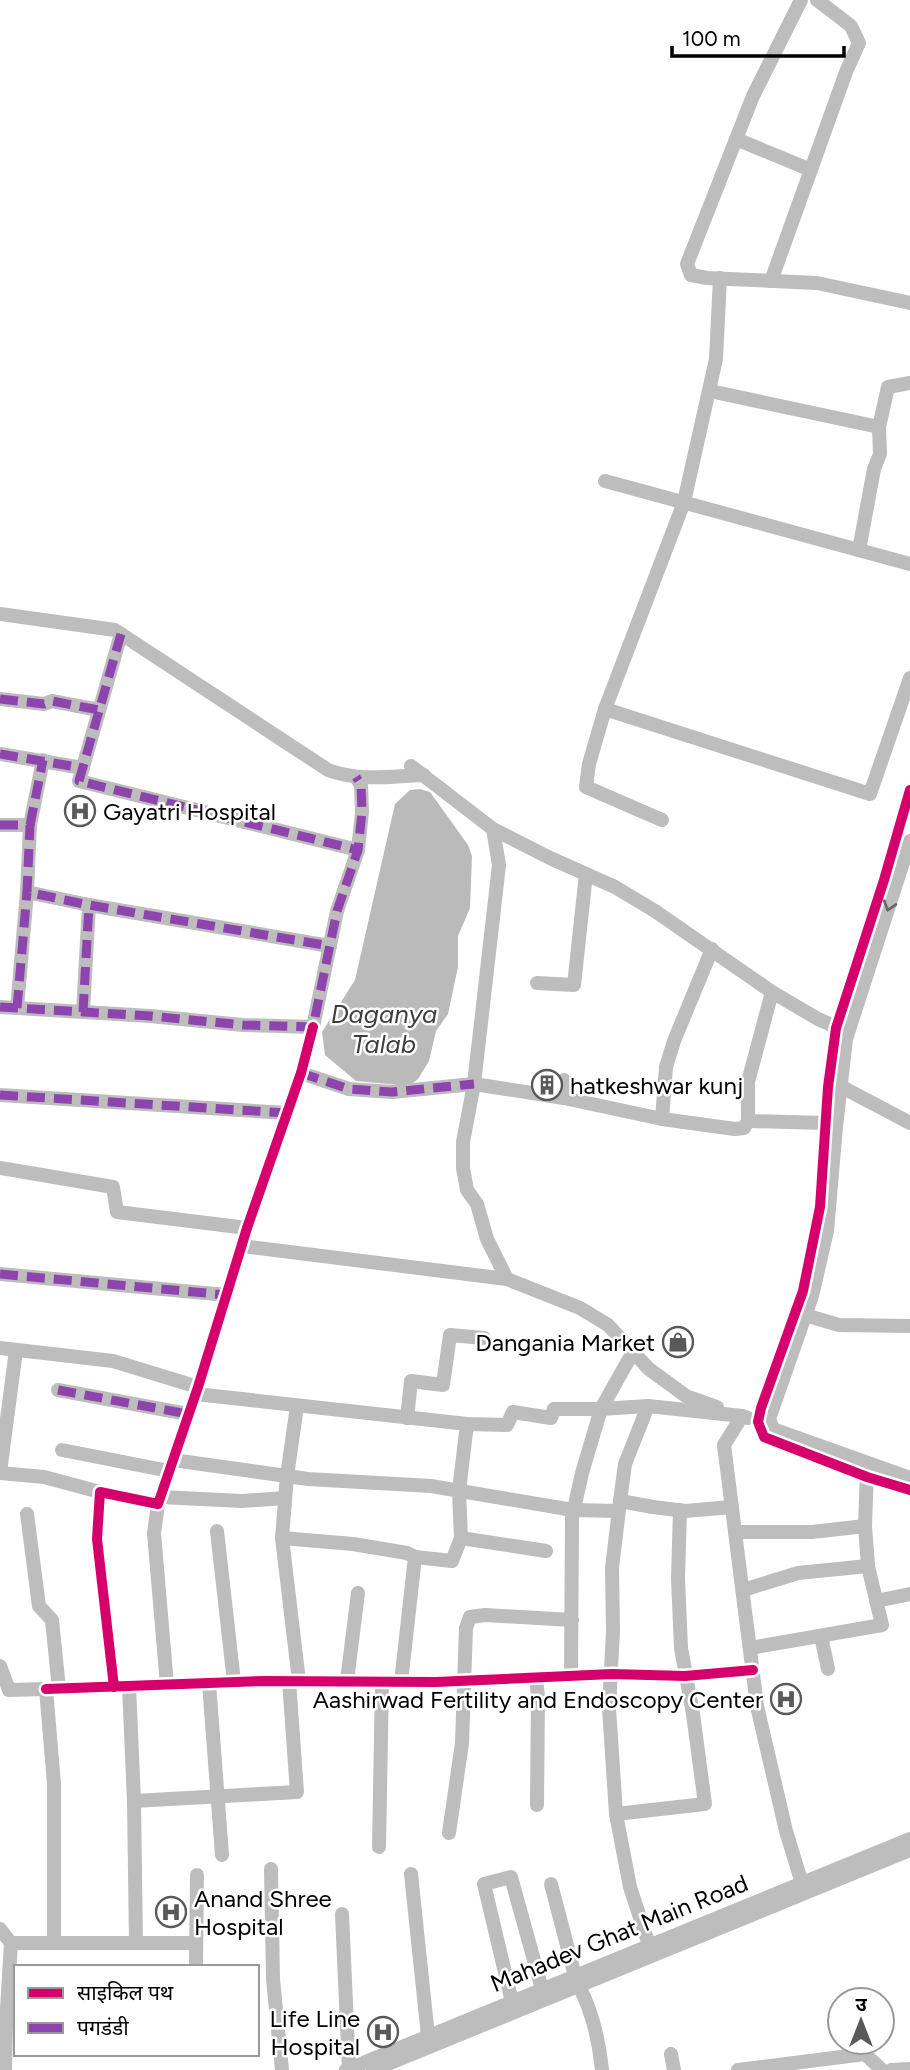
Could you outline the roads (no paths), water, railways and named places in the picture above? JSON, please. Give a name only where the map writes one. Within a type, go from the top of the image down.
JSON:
[{"type":"street","points":[[801,0],[753,96],[687,264],[691,275],[817,283],[910,303]]},
{"type":"street","points":[[771,281],[859,43],[851,26],[817,0]]},
{"type":"street","points":[[736,139],[811,170]]},
{"type":"street","points":[[662,820],[586,787],[589,764],[605,709],[684,502],[716,359],[720,278]]},
{"type":"street","points":[[859,550],[874,469],[880,454],[879,427],[888,387],[910,383]]},
{"type":"street","points":[[710,391],[879,427]]},
{"type":"street","points":[[605,481],[910,564]]},
{"type":"street","points":[[0,614],[115,630],[328,770],[346,777],[372,779],[418,770],[494,829],[615,887],[655,911],[772,992],[842,1030]]},
{"type":"street","points":[[121,634],[79,781],[358,850]]},
{"type":"street","points":[[605,709],[870,794],[910,678]]},
{"type":"street","points":[[0,699],[44,704],[52,701],[99,710]]},
{"type":"street","points":[[0,754],[83,768]]},
{"type":"street","points":[[17,1008],[30,825],[43,760]]},
{"type":"street","points":[[167,1685],[154,1533],[159,1500],[197,1391],[247,1228],[301,1073],[337,911],[358,850],[362,812],[361,785],[356,777]]},
{"type":"street","points":[[910,790],[842,1030],[825,1123],[820,1207],[803,1291],[779,1354],[763,1421],[764,1437],[867,1471],[910,1490]]},
{"type":"street","points":[[0,825],[30,825]]},
{"type":"street","points":[[494,829],[499,865],[474,1084],[463,1142],[467,1190],[480,1210],[487,1239],[507,1279]]},
{"type":"street","points":[[763,1421],[812,1296],[827,1231],[841,1086],[842,1030],[910,841]]},
{"type":"street","points":[[537,983],[574,985],[586,874]]},
{"type":"street","points":[[27,892],[330,946]]},
{"type":"street","points":[[83,1012],[89,905]]},
{"type":"street","points":[[662,1119],[666,1068],[674,1041],[712,950]]},
{"type":"street","points":[[301,1073],[349,1089],[392,1092],[474,1084],[564,1098],[662,1119],[744,1128],[748,1121],[748,1082],[772,992]]},
{"type":"street","points":[[0,1007],[313,1027]]},
{"type":"street","points":[[564,1080],[564,1098]]},
{"type":"street","points":[[841,1086],[910,1123]]},
{"type":"street","points":[[0,1095],[287,1113]]},
{"type":"street","points":[[748,1121],[825,1123]]},
{"type":"street","points":[[0,1168],[113,1187],[117,1212],[247,1228]]},
{"type":"street","points":[[242,1246],[507,1279],[580,1308],[608,1325],[649,1369],[686,1396],[763,1421]]},
{"type":"street","points":[[0,1274],[228,1294]]},
{"type":"street","points":[[805,1315],[839,1325],[910,1326]]},
{"type":"street","points":[[407,1418],[411,1381],[443,1385],[450,1335],[484,1338]]},
{"type":"street","points":[[0,1348],[113,1360],[197,1391],[297,1406],[467,1424],[507,1424],[513,1412],[551,1418],[554,1409],[648,1406],[742,1416]]},
{"type":"street","points":[[16,1350],[0,1472],[44,1478],[100,1492],[159,1500],[285,1498]]},
{"type":"street","points":[[571,1675],[573,1510],[601,1409],[633,1352]]},
{"type":"street","points":[[58,1390],[188,1414]]},
{"type":"street","points":[[134,1801],[297,1793],[294,1681],[282,1538],[297,1406]]},
{"type":"street","points":[[648,1406],[625,1464],[619,1506],[612,1568],[610,1708],[616,1814],[630,1887],[651,1951]]},
{"type":"street","points":[[742,1416],[724,1445],[757,1706],[803,1888],[910,1850]]},
{"type":"street","points":[[282,1538],[354,1544],[407,1553],[415,1557],[452,1561],[461,1538],[459,1491],[467,1424]]},
{"type":"street","points":[[62,1450],[171,1466],[308,1479],[431,1486],[573,1510],[619,1506],[680,1510],[732,1507]]},
{"type":"street","points":[[867,1471],[910,1478]]},
{"type":"street","points":[[750,1648],[882,1625],[868,1566],[865,1526],[867,1471]]},
{"type":"street","points":[[100,1492],[97,1539],[121,1686],[134,1801],[136,1944]]},
{"type":"street","points":[[616,1814],[705,1804],[681,1648],[678,1579],[680,1510]]},
{"type":"street","points":[[27,1514],[39,1606],[52,1620],[54,1943]]},
{"type":"street","points":[[735,1532],[812,1532],[865,1526]]},
{"type":"street","points":[[217,1531],[234,1682]]},
{"type":"street","points":[[461,1538],[546,1551]]},
{"type":"street","points":[[401,1682],[415,1557]]},
{"type":"street","points":[[743,1590],[799,1573],[868,1566]]},
{"type":"street","points":[[347,1681],[358,1594]]},
{"type":"street","points":[[876,1601],[910,1594]]},
{"type":"street","points":[[449,1833],[462,1743],[467,1628],[470,1617],[485,1615],[572,1620]]},
{"type":"street","points":[[821,1636],[828,1669]]},
{"type":"street","points":[[0,1666],[9,1690],[234,1682],[401,1682],[612,1674],[685,1676],[753,1670]]},
{"type":"street","points":[[536,1678],[537,1805]]},
{"type":"street","points":[[379,1847],[382,1681]]},
{"type":"street","points":[[209,1683],[222,1855]]},
{"type":"street","name":"Mahadev Ghat Main Road","points":[[347,2069],[398,2060],[428,2036],[542,1989],[577,1981],[651,1951],[803,1888],[910,1839]]},
{"type":"street","points":[[271,1869],[273,1979],[282,2070]]},
{"type":"street","points":[[411,1874],[428,2036]]},
{"type":"street","points":[[196,1965],[197,1875]]},
{"type":"street","points":[[512,2002],[484,1884],[511,1877],[542,1989]]},
{"type":"street","points":[[551,1884],[577,1981],[587,2002],[598,2040],[602,2070]]},
{"type":"street","points":[[342,1914],[347,2069]]},
{"type":"street","points":[[0,1929],[11,1943],[11,2025],[5,2070]]},
{"type":"street","points":[[11,1943],[197,1943]]},
{"type":"street","points":[[373,2070],[577,1981]]},
{"type":"street","points":[[671,2054],[674,2070]]},
{"type":"street","points":[[738,2070],[864,2054],[882,2070]]},
{"type":"street","points":[[891,2070],[910,2069]]},
{"type":"water","name":"Daganya Talab","points":[[410,790],[430,792],[468,845],[472,856],[470,908],[458,936],[458,967],[448,1014],[436,1031],[429,1061],[418,1079],[409,1086],[356,1081],[325,1055],[322,1032],[355,980],[395,804]]},
{"type":"place","name":"Gayatri Hospital","points":[[80,811]]},
{"type":"place","name":"hatkeshwar kunj","points":[[547,1085]]},
{"type":"place","name":"Dangania Market","points":[[678,1342]]},
{"type":"place","name":"Aashirwad Fertility and Endoscopy Center","points":[[786,1699]]},
{"type":"place","name":"Anand Shree Hospital","points":[[171,1912]]},
{"type":"place","name":"Life Line Hospital","points":[[383,2032]]}]
